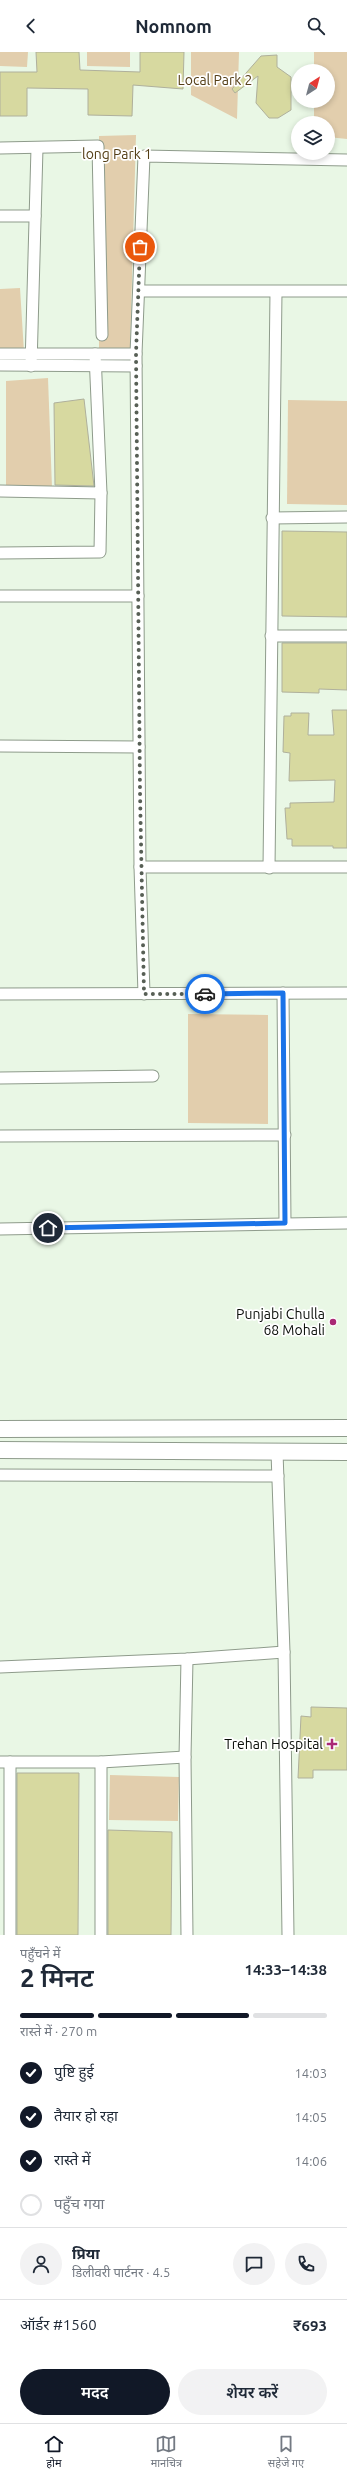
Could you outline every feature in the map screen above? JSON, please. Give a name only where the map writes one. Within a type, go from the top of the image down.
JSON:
[{"type":"main road","points":[[0,1429],[347,1428]]},
{"type":"main road","points":[[0,1450],[347,1452]]},
{"type":"street","points":[[0,148],[98,146],[102,335]]},
{"type":"street","points":[[31,360],[37,148]]},
{"type":"street","points":[[144,994],[140,867],[136,354],[144,156],[347,160]]},
{"type":"street","points":[[0,216],[35,216]]},
{"type":"street","points":[[139,291],[347,292]]},
{"type":"street","points":[[269,868],[272,518],[276,292]]},
{"type":"street","points":[[0,354],[31,360],[95,366],[136,366]]},
{"type":"street","points":[[0,365],[31,360],[95,354],[136,354]]},
{"type":"street","points":[[0,553],[100,552],[101,493],[95,354]]},
{"type":"street","points":[[0,491],[101,493]]},
{"type":"street","points":[[272,518],[347,517]]},
{"type":"street","points":[[0,596],[138,596]]},
{"type":"street","points":[[271,636],[347,636]]},
{"type":"street","points":[[0,746],[139,747]]},
{"type":"street","points":[[140,867],[347,867]]},
{"type":"street","points":[[283,993],[285,1223]]},
{"type":"street","points":[[0,994],[347,994]]},
{"type":"street","points":[[0,1078],[153,1076]]},
{"type":"street","points":[[0,1136],[285,1135]]},
{"type":"street","points":[[0,1229],[347,1223]]},
{"type":"street","points":[[277,1452],[284,1652],[288,1935]]},
{"type":"street","points":[[0,1475],[278,1476]]},
{"type":"street","points":[[0,1667],[187,1659],[284,1652]]},
{"type":"street","points":[[187,1659],[185,1757],[188,1935]]},
{"type":"street","points":[[10,1935],[5,1762],[101,1762],[185,1757]]},
{"type":"street","points":[[101,1762],[101,1935]]},
{"type":"green space","points":[[0,52],[28,52],[27,67],[0,66]]},
{"type":"green space","points":[[87,52],[130,52],[130,67],[87,66]]},
{"type":"green space","name":"Local Park 2","points":[[191,52],[239,52],[237,119],[191,95]]},
{"type":"green space","points":[[314,52],[347,52],[347,139],[335,138],[335,116],[314,116],[314,108],[335,108],[335,64],[314,64]]},
{"type":"green space","name":"long Park 1","points":[[136,135],[130,351],[99,352],[99,136]]},
{"type":"green space","points":[[20,288],[24,352],[0,354],[0,289]]},
{"type":"green space","points":[[48,378],[52,488],[6,487],[6,381]]},
{"type":"green space","points":[[288,400],[347,401],[347,505],[287,504]]},
{"type":"green space","points":[[188,1014],[268,1015],[268,1124],[188,1123]]},
{"type":"green space","points":[[110,1775],[179,1777],[178,1821],[109,1820]]},
{"type":"building","points":[[36,52],[79,52],[80,70],[140,72],[140,52],[184,52],[183,89],[133,85],[132,116],[88,115],[88,89],[27,88],[27,116],[0,116],[0,72],[37,72]]},
{"type":"building","points":[[277,55],[277,67],[291,77],[291,110],[278,118],[269,118],[256,103],[258,76],[235,93],[232,89],[261,56]]},
{"type":"building","points":[[84,399],[94,486],[55,485],[54,403]]},
{"type":"building","points":[[282,531],[347,532],[347,617],[282,616]]},
{"type":"building","points":[[282,643],[347,643],[347,690],[319,689],[319,693],[282,692]]},
{"type":"building","points":[[332,710],[347,710],[347,848],[333,848],[333,846],[292,846],[292,839],[287,839],[285,808],[290,808],[290,803],[334,802],[335,780],[289,781],[290,753],[283,752],[284,716],[291,716],[291,713],[309,713],[308,735],[334,735]]},
{"type":"building","points":[[311,1707],[347,1708],[347,1770],[313,1770],[313,1778],[298,1778],[301,1716],[311,1717]]},
{"type":"building","points":[[17,1773],[79,1773],[78,1935],[17,1935]]},
{"type":"building","points":[[108,1830],[172,1832],[171,1935],[108,1935]]},
{"type":"way so far","points":[[140,247],[136,354],[140,867],[144,994],[205,994]]},
{"type":"place","name":"Punjabi Chulla 68 Mohali","points":[[333,1322]]},
{"type":"place","name":"Trehan Hospital","points":[[332,1744]]},
{"type":"route","points":[[48,1228],[285,1223],[283,993],[205,994]]}]
